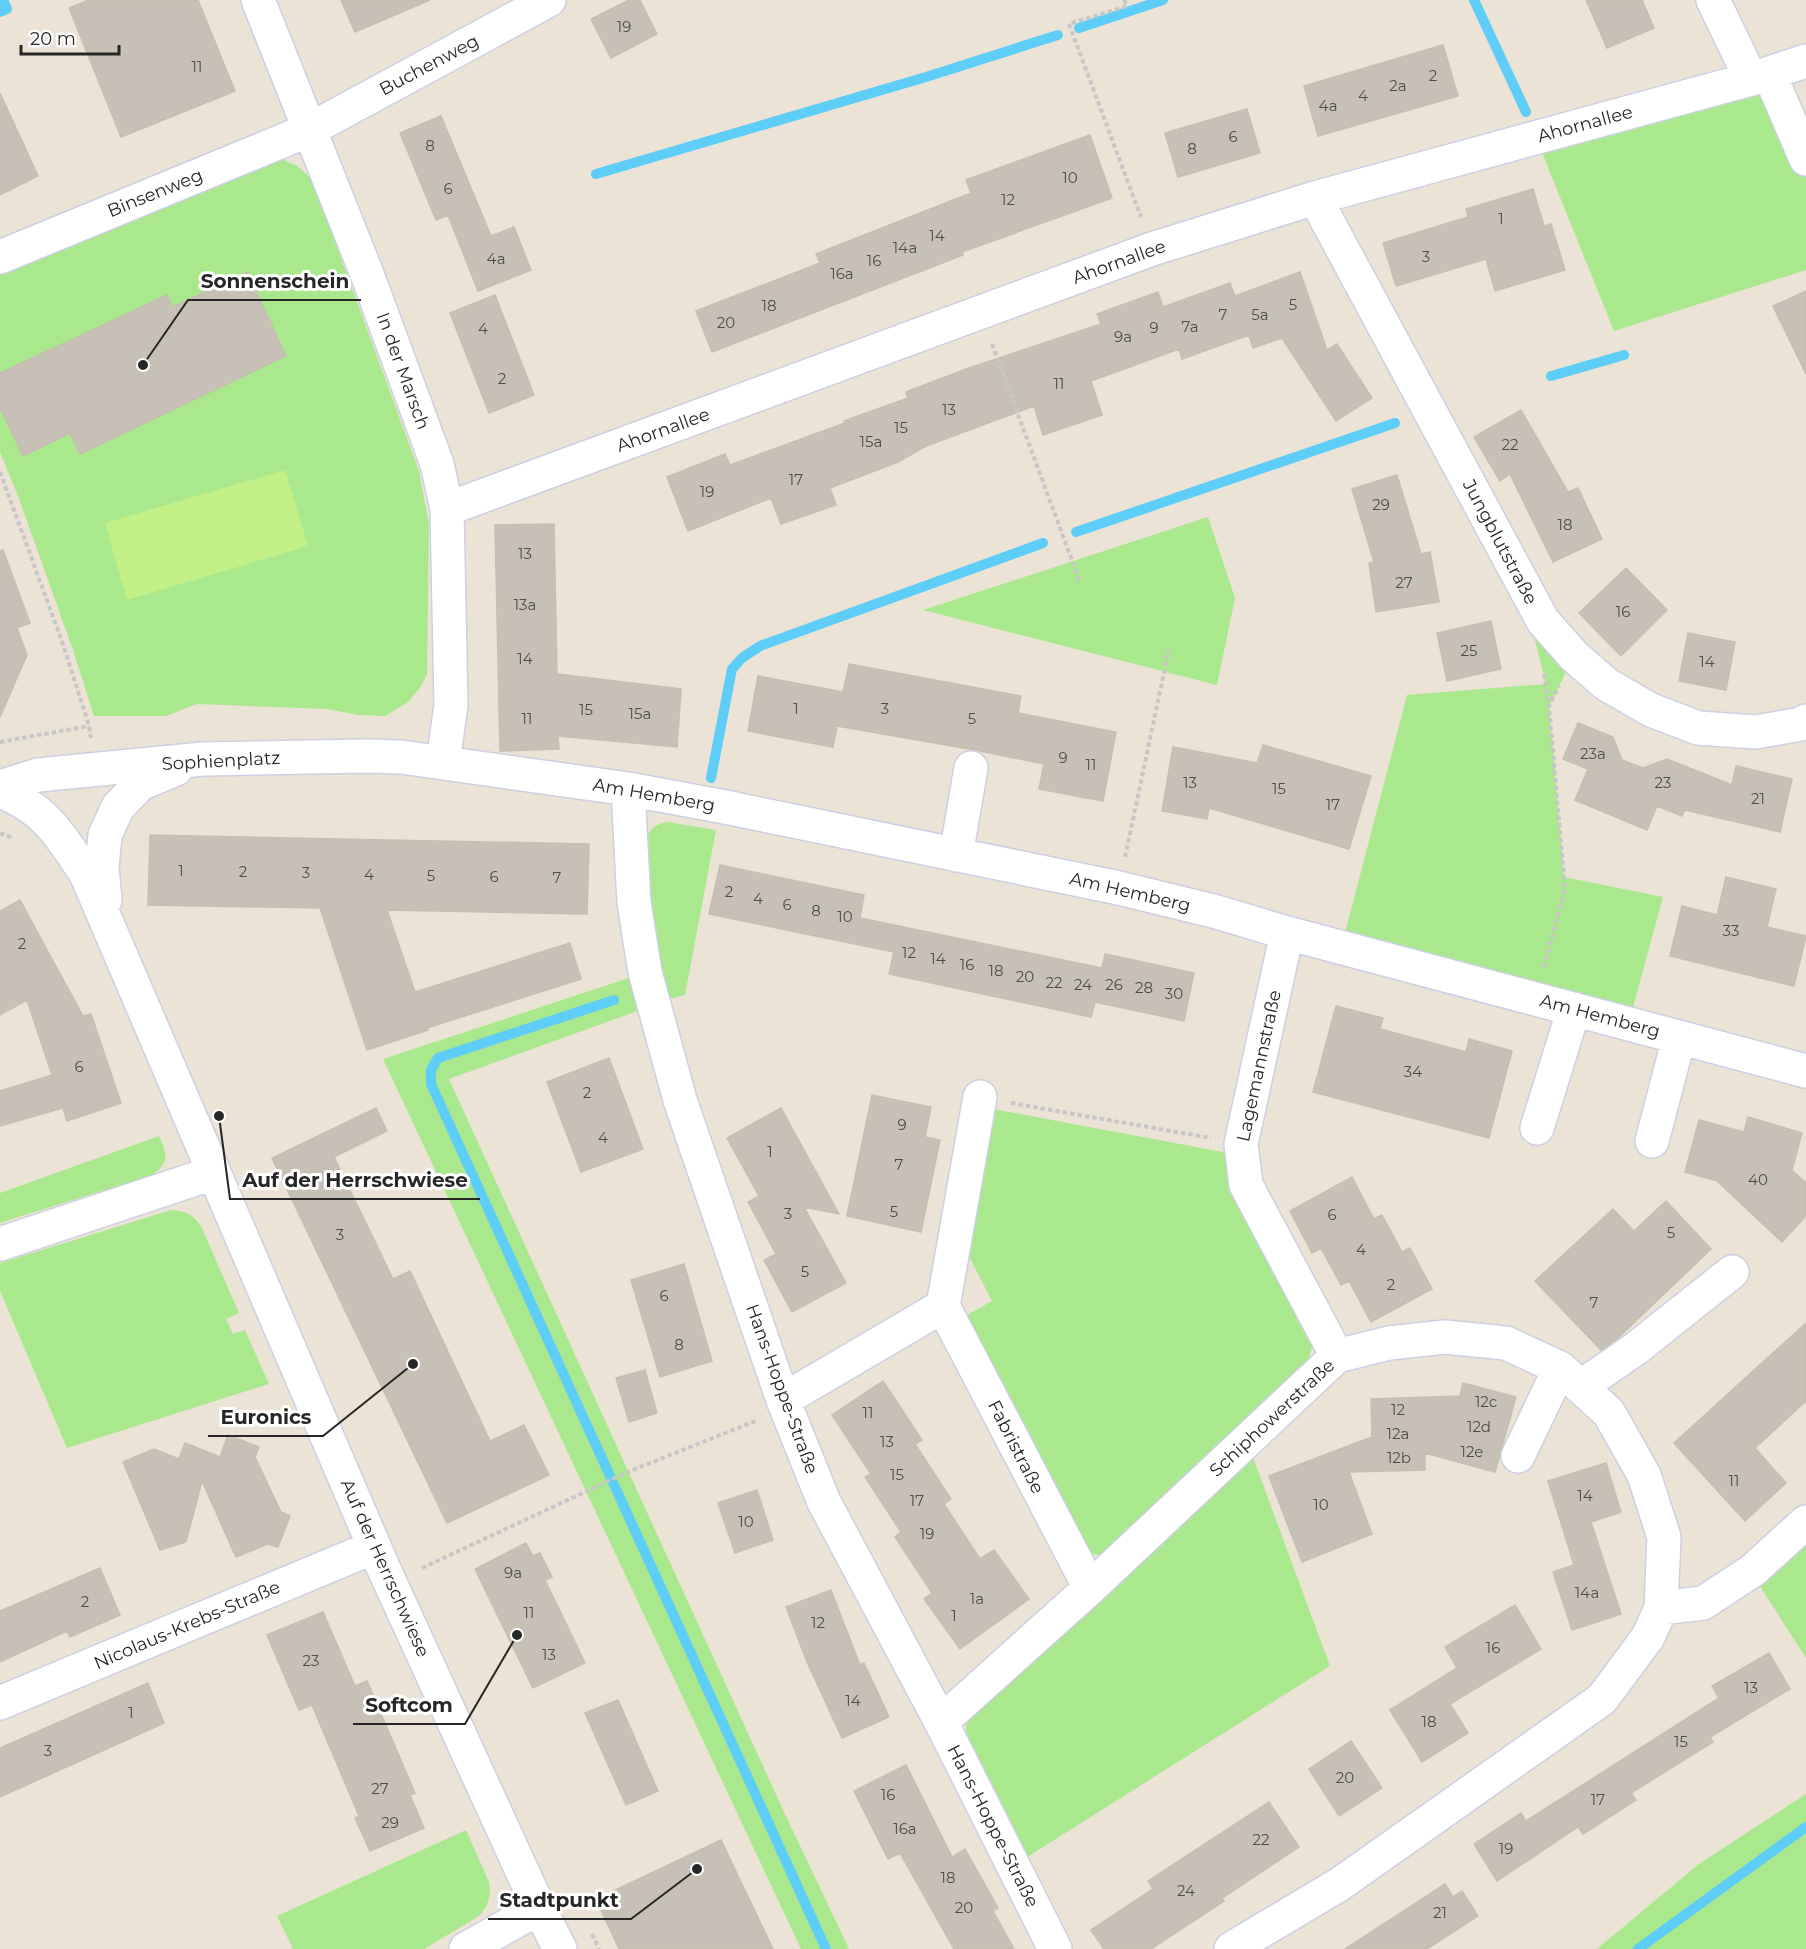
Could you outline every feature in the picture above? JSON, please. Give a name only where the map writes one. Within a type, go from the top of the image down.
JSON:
[{"type":"street","name":"In der Marsch","points":[[258,0],[367,274],[437,464],[447,509],[451,705],[443,762]]},
{"type":"street","name":"Buchenweg","points":[[309,130],[549,0]]},
{"type":"street","points":[[1713,0],[1760,76],[1806,159]]},
{"type":"street","name":"Ahornallee","points":[[447,509],[1152,249],[1315,198],[1760,76],[1806,61]]},
{"type":"street","name":"Binsenweg","points":[[0,257],[309,130]]},
{"type":"street","name":"Jungblutstraße","points":[[1315,198],[1543,621],[1574,656],[1606,684],[1651,710],[1698,728],[1756,732],[1801,724],[1806,721]]},
{"type":"street","name":"Sophienplatz","points":[[0,789],[38,775],[203,759],[366,756],[443,762]]},
{"type":"street","name":"Auf der Herrschwiese","points":[[106,918],[102,867],[105,835],[118,807],[140,784],[203,759]]},
{"type":"street","name":"Am Hemberg","points":[[443,762],[628,789],[1119,888],[1217,912],[1287,933],[1806,1071]]},
{"type":"street","points":[[956,855],[971,768]]},
{"type":"street","name":"Auf der Herrschwiese","points":[[0,789],[20,798],[43,815],[63,839],[86,874],[374,1547],[539,1908],[560,1949]]},
{"type":"street","name":"Hans-Hoppe-Straße","points":[[628,789],[634,903],[645,972],[680,1100],[784,1404],[824,1502],[941,1722],[1054,1949]]},
{"type":"street","name":"Lagemannstraße","points":[[1287,933],[1241,1144],[1246,1185],[1337,1356]]},
{"type":"street","points":[[1537,1128],[1574,1009]]},
{"type":"street","points":[[1652,1141],[1679,1038]]},
{"type":"street","points":[[784,1404],[943,1306],[980,1097]]},
{"type":"street","points":[[0,1244],[213,1173]]},
{"type":"street","points":[[1518,1456],[1570,1377],[1634,1350],[1732,1272]]},
{"type":"street","name":"Fabristraße","points":[[943,1306],[1090,1588]]},
{"type":"street","name":"Schiphowerstraße","points":[[941,1722],[1090,1588],[1337,1356],[1389,1343],[1444,1337],[1506,1342],[1570,1377],[1609,1413],[1644,1475],[1664,1537],[1660,1608],[1648,1637],[1602,1699],[1340,1884],[1231,1949]]},
{"type":"street","points":[[1660,1608],[1703,1603],[1752,1571],[1806,1522]]},
{"type":"street","name":"Nicolaus-Krebs-Straße","points":[[0,1703],[374,1547]]},
{"type":"street","points":[[466,1949],[539,1908]]},
{"type":"path","points":[[1124,0],[1127,6],[1069,24],[1152,249]]},
{"type":"path","points":[[981,312],[1080,582]]},
{"type":"path","points":[[0,472],[64,647],[89,726],[0,742]]},
{"type":"path","points":[[1119,888],[1169,649]]},
{"type":"path","points":[[1535,999],[1565,888],[1549,706],[1574,656]]},
{"type":"path","points":[[980,1097],[1241,1144]]},
{"type":"path","points":[[422,1568],[630,1471],[784,1404]]},
{"type":"path","points":[[418,1560],[427,1578]]},
{"type":"green space","points":[[1775,87],[1806,159],[1806,270],[1614,331],[1541,150]]},
{"type":"green space","points":[[280,158],[297,166],[312,179],[419,471],[429,524],[427,674],[420,688],[407,703],[385,716],[359,715],[327,709],[197,704],[166,716],[94,716],[72,647],[0,452],[0,275],[261,162]]},
{"type":"green space","points":[[285,470],[308,546],[127,600],[105,523]]},
{"type":"green space","points":[[1208,517],[1235,598],[1217,685],[923,610]]},
{"type":"green space","points":[[1520,580],[1574,656],[1549,706],[1564,877],[1663,897],[1632,1011],[1345,933],[1407,695],[1546,684]]},
{"type":"green space","points":[[667,822],[716,830],[685,995],[666,1000],[657,969],[643,846],[651,830]]},
{"type":"green space","points":[[632,977],[643,1009],[449,1079],[784,1812],[849,1949],[801,1949],[383,1059]]},
{"type":"green space","points":[[988,1108],[1228,1153],[1312,1347],[1308,1362],[1105,1556],[1093,1554],[1079,1544],[962,1318],[992,1301],[962,1243]]},
{"type":"green space","points":[[159,1136],[165,1158],[162,1166],[152,1175],[0,1223],[0,1193]]},
{"type":"green space","points":[[171,1210],[188,1214],[201,1226],[239,1313],[226,1319],[233,1334],[245,1330],[269,1384],[67,1448],[0,1291],[0,1263]]},
{"type":"green space","points":[[1252,1455],[1330,1666],[1024,1859],[967,1744],[966,1726],[972,1711]]},
{"type":"green space","points":[[1806,1540],[1806,1658],[1758,1583]]},
{"type":"green space","points":[[1806,1794],[1806,1949],[1597,1949],[1699,1864]]},
{"type":"green space","points":[[466,1830],[489,1882],[490,1895],[486,1907],[479,1916],[424,1949],[293,1949],[277,1916]]},
{"type":"building","points":[[89,0],[198,0],[235,91],[121,137],[69,8]]},
{"type":"building","points":[[341,0],[430,0],[355,32]]},
{"type":"building","points":[[629,0],[640,0],[657,34],[611,58],[591,19]]},
{"type":"building","points":[[1586,0],[1642,0],[1654,28],[1607,48]]},
{"type":"building","points":[[1443,45],[1458,96],[1318,136],[1304,86]]},
{"type":"building","points":[[0,93],[38,176],[0,195]]},
{"type":"building","points":[[1247,109],[1260,153],[1178,177],[1165,133]]},
{"type":"building","points":[[441,116],[491,236],[514,227],[531,270],[478,291],[448,215],[436,220],[400,133]]},
{"type":"building","points":[[1090,135],[1112,198],[962,252],[963,255],[712,352],[696,311],[820,263],[816,254],[971,193],[966,180]]},
{"type":"building","points":[[1533,189],[1544,226],[1551,224],[1565,270],[1495,291],[1486,259],[1396,286],[1383,243],[1468,217],[1466,209]]},
{"type":"building","points":[[247,272],[286,356],[80,454],[70,433],[23,456],[0,408],[0,373],[167,295],[173,307]]},
{"type":"building","points":[[1300,272],[1327,350],[1337,344],[1372,398],[1336,421],[1282,338],[1253,348],[1249,335],[1182,359],[1179,349],[1091,381],[1102,415],[1043,435],[1034,406],[926,446],[898,462],[830,488],[836,505],[781,524],[771,498],[688,531],[667,477],[725,454],[730,465],[845,423],[844,421],[908,398],[906,392],[969,368],[1101,324],[1097,314],[1158,292],[1163,307],[1230,283],[1235,296]]},
{"type":"building","points":[[1806,291],[1806,374],[1773,306]]},
{"type":"building","points":[[495,295],[534,395],[489,413],[450,313]]},
{"type":"building","points":[[1521,410],[1568,492],[1578,488],[1602,539],[1553,562],[1510,474],[1500,481],[1474,437]]},
{"type":"building","points":[[1397,475],[1421,554],[1430,552],[1439,602],[1376,612],[1369,563],[1374,562],[1352,489]]},
{"type":"building","points":[[554,524],[557,674],[681,689],[677,747],[558,736],[559,749],[500,751],[495,525]]},
{"type":"building","points":[[3,550],[30,623],[17,628],[27,655],[0,717],[0,551]]},
{"type":"building","points":[[1626,568],[1667,610],[1621,656],[1579,613]]},
{"type":"building","points":[[1491,621],[1501,669],[1447,681],[1437,633]]},
{"type":"building","points":[[1688,633],[1735,642],[1726,690],[1679,681]]},
{"type":"building","points":[[849,664],[1021,696],[1018,713],[1116,732],[1103,801],[1039,789],[1044,764],[975,750],[837,726],[833,747],[748,731],[758,676],[843,692]]},
{"type":"building","points":[[1578,723],[1613,737],[1622,760],[1643,768],[1667,759],[1732,785],[1736,766],[1792,779],[1780,832],[1685,810],[1682,816],[1657,806],[1647,830],[1575,800],[1588,769],[1563,759]]},
{"type":"building","points":[[1263,745],[1371,776],[1349,849],[1209,808],[1207,819],[1162,811],[1173,747],[1257,763]]},
{"type":"building","points":[[150,835],[589,844],[587,914],[387,910],[415,992],[570,943],[581,979],[427,1028],[428,1030],[367,1050],[320,908],[148,905]]},
{"type":"building","points":[[720,865],[864,895],[860,918],[1102,968],[1105,954],[1194,973],[1184,1021],[1095,1002],[1091,1017],[889,974],[894,952],[709,914]]},
{"type":"building","points":[[1726,877],[1776,889],[1767,927],[1806,936],[1794,986],[1670,956],[1682,906],[1717,915]]},
{"type":"building","points":[[20,900],[83,1016],[91,1014],[121,1103],[67,1121],[63,1108],[0,1126],[0,1091],[52,1075],[27,1000],[0,1015],[0,911]]},
{"type":"building","points":[[1336,1006],[1383,1018],[1380,1029],[1466,1052],[1469,1039],[1512,1051],[1489,1138],[1313,1092]]},
{"type":"building","points":[[609,1058],[643,1149],[581,1172],[547,1082]]},
{"type":"building","points":[[872,1095],[931,1107],[925,1137],[940,1140],[921,1232],[847,1216]]},
{"type":"building","points":[[376,1108],[387,1131],[334,1157],[393,1279],[410,1271],[490,1441],[524,1425],[549,1475],[447,1523],[272,1158]]},
{"type":"building","points":[[781,1108],[839,1214],[804,1207],[846,1283],[792,1312],[764,1260],[776,1254],[748,1202],[759,1196],[727,1138]]},
{"type":"building","points":[[1748,1117],[1802,1133],[1792,1170],[1806,1183],[1806,1216],[1782,1242],[1717,1181],[1685,1172],[1699,1120],[1744,1132]]},
{"type":"building","points":[[1352,1177],[1374,1219],[1382,1215],[1402,1252],[1410,1248],[1432,1289],[1371,1322],[1349,1281],[1341,1285],[1321,1248],[1312,1253],[1290,1211]]},
{"type":"building","points":[[1666,1201],[1711,1249],[1617,1339],[1601,1350],[1535,1281],[1613,1209],[1634,1231]]},
{"type":"building","points":[[684,1264],[712,1361],[660,1377],[631,1280]]},
{"type":"building","points":[[1806,1323],[1806,1401],[1755,1448],[1786,1483],[1745,1521],[1674,1443]]},
{"type":"building","points":[[645,1370],[657,1413],[629,1422],[616,1378]]},
{"type":"building","points":[[883,1381],[922,1440],[915,1444],[951,1499],[944,1504],[980,1559],[994,1550],[1029,1599],[960,1649],[924,1599],[932,1593],[895,1537],[901,1532],[865,1477],[871,1474],[832,1415]]},
{"type":"building","points":[[1463,1383],[1516,1397],[1495,1472],[1425,1453],[1425,1470],[1349,1472],[1372,1534],[1302,1562],[1269,1476],[1372,1437],[1371,1399],[1460,1396]]},
{"type":"building","points":[[228,1435],[259,1447],[255,1457],[281,1512],[290,1516],[278,1547],[268,1544],[236,1557],[202,1481],[186,1542],[160,1550],[123,1462],[154,1449],[179,1459],[185,1443],[220,1457]]},
{"type":"building","points":[[1606,1463],[1621,1512],[1591,1522],[1621,1614],[1572,1630],[1553,1572],[1574,1565],[1548,1481]]},
{"type":"building","points":[[757,1490],[773,1540],[735,1553],[718,1503]]},
{"type":"building","points":[[526,1543],[533,1556],[540,1553],[552,1577],[545,1580],[585,1663],[533,1688],[475,1569]]},
{"type":"building","points":[[100,1568],[120,1615],[70,1637],[67,1631],[0,1662],[0,1611]]},
{"type":"building","points":[[831,1590],[860,1665],[864,1663],[889,1717],[842,1738],[807,1662],[786,1607]]},
{"type":"building","points":[[1515,1605],[1541,1649],[1450,1704],[1468,1733],[1422,1762],[1390,1710],[1457,1668],[1445,1647]]},
{"type":"building","points":[[323,1612],[355,1686],[367,1681],[415,1793],[410,1795],[424,1828],[370,1851],[355,1818],[359,1816],[312,1705],[299,1710],[267,1635]]},
{"type":"building","points":[[1769,1653],[1790,1689],[1710,1737],[1713,1742],[1631,1793],[1636,1800],[1583,1834],[1578,1827],[1497,1881],[1474,1844],[1521,1813],[1526,1821],[1719,1698],[1712,1686]]},
{"type":"building","points":[[148,1683],[164,1723],[0,1797],[0,1748]]},
{"type":"building","points":[[618,1700],[658,1791],[626,1805],[585,1713]]},
{"type":"building","points":[[1351,1741],[1382,1788],[1339,1816],[1309,1769]]},
{"type":"building","points":[[906,1765],[952,1857],[965,1849],[998,1908],[993,1911],[1014,1949],[954,1949],[900,1853],[888,1859],[854,1791]]},
{"type":"building","points":[[1269,1802],[1299,1847],[1222,1898],[1224,1901],[1151,1949],[1104,1949],[1091,1930],[1153,1889],[1148,1881]]},
{"type":"building","points":[[721,1840],[773,1949],[619,1949],[596,1899]]},
{"type":"building","points":[[1445,1884],[1453,1897],[1462,1891],[1478,1916],[1427,1949],[1345,1949]]},
{"type":"waterway","points":[[0,12],[7,9],[3,0]]},
{"type":"waterway","points":[[1079,28],[1163,0]]},
{"type":"waterway","points":[[1474,0],[1526,112]]},
{"type":"waterway","points":[[596,174],[926,77],[1058,35]]},
{"type":"waterway","points":[[1551,376],[1624,355]]},
{"type":"waterway","points":[[1076,532],[1395,423]]},
{"type":"waterway","points":[[711,778],[732,669],[742,658],[760,646],[1043,543]]},
{"type":"waterway","points":[[614,1000],[438,1058],[431,1070],[431,1084],[826,1949]]},
{"type":"waterway","points":[[1638,1949],[1806,1827]]},
{"type":"place","name":"Sonnenschein","points":[[143,365]]},
{"type":"place","name":"Auf der Herrschwiese","points":[[219,1116]]},
{"type":"place","name":"Euronics","points":[[413,1364]]},
{"type":"place","name":"Softcom","points":[[517,1635]]},
{"type":"place","name":"Stadtpunkt","points":[[697,1869]]}]
